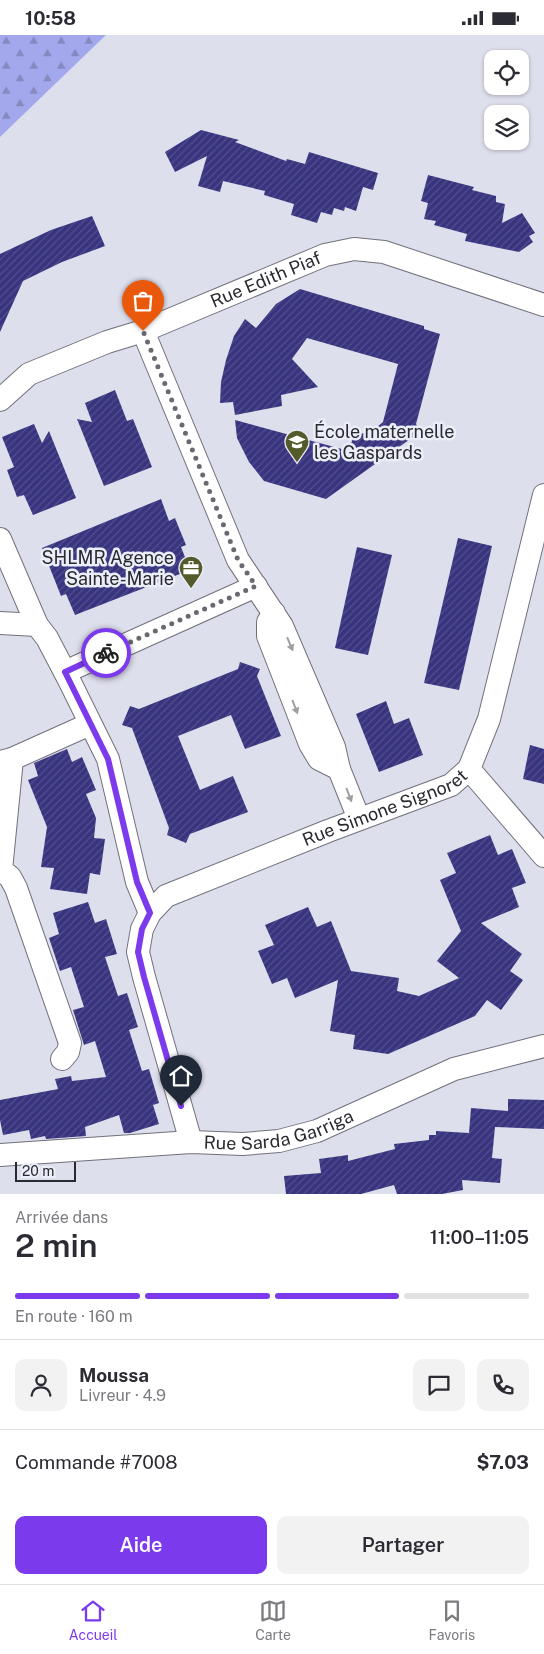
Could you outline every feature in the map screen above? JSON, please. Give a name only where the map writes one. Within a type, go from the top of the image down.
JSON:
[{"type":"street","name":"Rue Edith Piaf","points":[[0,400],[29,374],[107,342],[143,331],[325,255],[354,249],[384,252],[544,305]]},
{"type":"street","points":[[143,331],[238,560],[282,626],[334,747],[339,769],[358,819]]},
{"type":"street","name":"Rue Simone Signoret","points":[[150,913],[166,896],[358,819],[451,785],[469,769],[490,719],[544,495]]},
{"type":"street","points":[[0,539],[38,625],[65,672],[108,759],[137,882],[150,913],[142,929],[138,952],[191,1142]]},
{"type":"street","points":[[65,672],[256,586]]},
{"type":"street","points":[[0,623],[38,625]]},
{"type":"street","points":[[62,1059],[68,1052],[70,1043],[16,888],[10,877],[1,871],[6,761],[90,724]]},
{"type":"street","points":[[469,769],[544,856]]},
{"type":"street","name":"Rue Sarda Garriga","points":[[0,1155],[191,1142],[243,1145],[279,1141],[317,1131],[454,1069],[544,1046]]},
{"type":"green space","points":[[0,35],[106,35],[0,137]]},
{"type":"building","points":[[201,130],[239,140],[235,142],[286,161],[287,159],[305,164],[309,152],[378,173],[373,190],[363,187],[356,211],[345,207],[344,211],[334,208],[332,215],[321,212],[317,223],[291,215],[294,204],[264,195],[265,191],[223,181],[220,192],[198,186],[207,156],[175,172],[165,152]]},
{"type":"building","points":[[428,175],[474,187],[472,190],[496,196],[496,202],[505,204],[502,223],[522,213],[535,233],[529,236],[533,242],[519,252],[465,241],[467,234],[434,225],[436,221],[424,219],[428,203],[421,201]]},
{"type":"building","points":[[92,216],[105,246],[62,262],[23,281],[0,332],[0,254],[51,230]]},
{"type":"building","points":[[300,289],[424,326],[424,329],[440,334],[416,424],[420,432],[326,499],[264,481],[249,462],[237,438],[235,420],[349,451],[354,434],[370,433],[383,422],[398,364],[307,338],[292,359],[318,387],[281,395],[282,406],[235,415],[233,402],[220,403],[221,382],[226,360],[234,336],[245,319],[256,328],[276,304]]},
{"type":"building","points":[[115,390],[127,421],[133,419],[152,467],[104,486],[77,419],[92,422],[85,403]]},
{"type":"building","points":[[34,424],[42,443],[49,431],[76,498],[33,515],[24,495],[17,497],[7,470],[14,467],[2,437]]},
{"type":"building","points":[[161,499],[169,521],[175,518],[186,545],[181,547],[190,570],[75,615],[66,594],[61,596],[42,548]]},
{"type":"building","points":[[458,538],[492,546],[459,690],[424,683]]},
{"type":"building","points":[[357,547],[392,555],[368,655],[335,648]]},
{"type":"building","points":[[240,662],[260,669],[257,676],[281,736],[245,749],[231,715],[178,736],[200,790],[233,776],[248,812],[190,834],[186,843],[167,835],[169,828],[132,728],[122,725],[130,706],[139,709],[238,669]]},
{"type":"building","points":[[386,701],[394,724],[409,718],[423,755],[379,772],[356,714]]},
{"type":"building","points":[[530,745],[544,749],[544,784],[523,779]]},
{"type":"building","points":[[67,749],[72,762],[82,757],[96,790],[86,794],[96,818],[94,838],[105,839],[100,875],[90,873],[87,894],[50,889],[54,868],[41,867],[47,827],[28,780],[38,776],[34,763]]},
{"type":"building","points":[[490,835],[498,855],[512,849],[526,883],[512,888],[519,907],[481,923],[522,954],[510,971],[523,980],[501,1010],[487,1000],[475,1016],[388,1054],[353,1049],[355,1035],[330,1031],[338,980],[295,998],[287,978],[272,984],[258,951],[274,945],[265,925],[308,907],[317,927],[331,921],[351,971],[399,978],[397,991],[419,996],[459,978],[437,961],[461,931],[440,880],[456,873],[447,853]]},
{"type":"building","points":[[88,902],[95,923],[106,919],[117,954],[105,957],[118,996],[127,993],[138,1027],[129,1030],[142,1071],[149,1069],[159,1103],[153,1105],[159,1124],[124,1133],[119,1115],[85,1127],[86,1136],[46,1139],[45,1136],[31,1139],[29,1130],[3,1135],[0,1120],[0,1100],[58,1089],[55,1079],[71,1076],[72,1081],[106,1077],[95,1041],[84,1045],[73,1010],[84,1007],[71,967],[60,971],[49,938],[59,934],[53,913]]},
{"type":"building","points":[[508,1099],[544,1100],[544,1129],[495,1127],[492,1158],[502,1159],[500,1183],[462,1180],[463,1190],[442,1194],[397,1194],[394,1185],[361,1194],[286,1194],[284,1176],[321,1173],[319,1159],[348,1155],[348,1161],[395,1149],[394,1144],[429,1140],[429,1135],[436,1135],[436,1131],[469,1133],[471,1108],[508,1111]]},
{"type":"way so far","points":[[106,653],[256,586],[238,560],[143,331]]},
{"type":"place","name":"École maternelle les Gaspards","points":[[297,463]]},
{"type":"place","name":"SHLMR Agence Sainte-Marie","points":[[191,589]]},
{"type":"route","points":[[106,653],[65,672],[108,759],[137,882],[142,898],[150,913],[142,929],[138,952],[181,1106]]}]
